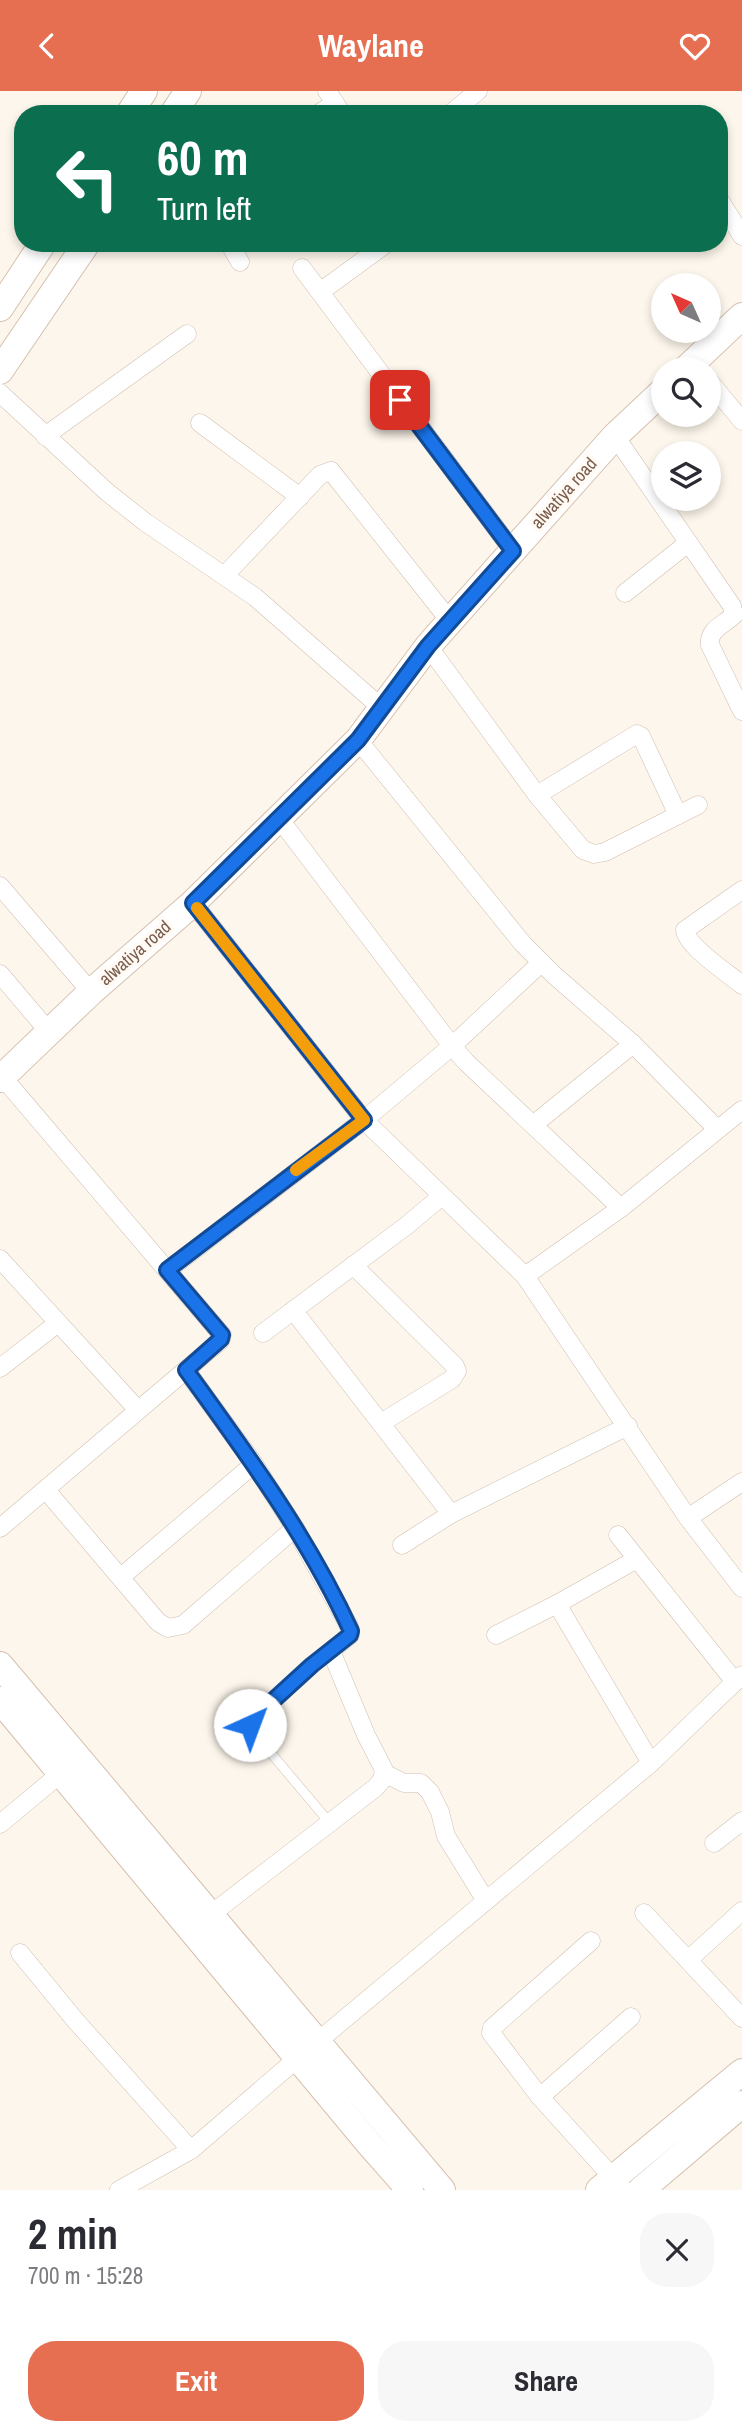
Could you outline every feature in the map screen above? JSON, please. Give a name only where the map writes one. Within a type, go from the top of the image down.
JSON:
[{"type":"street","points":[[461,105],[478,91]]},
{"type":"street","points":[[728,213],[742,236]]},
{"type":"street","points":[[0,308],[37,252]]},
{"type":"street","points":[[0,371],[81,252]]},
{"type":"street","points":[[234,252],[240,262]]},
{"type":"street","points":[[320,292],[375,252]]},
{"type":"street","points":[[302,268],[513,551]]},
{"type":"street","points":[[708,357],[742,316]]},
{"type":"street","points":[[45,436],[187,334]]},
{"type":"street","points":[[0,393],[107,492],[145,522],[262,603],[383,709]]},
{"type":"street","points":[[721,398],[742,421]]},
{"type":"street","name":"alwatiya road","points":[[1,1076],[91,992],[193,903],[358,740],[428,646],[615,436],[651,402]]},
{"type":"street","points":[[200,423],[300,497]]},
{"type":"street","points":[[615,436],[734,611],[734,615],[711,633],[709,645],[740,699]]},
{"type":"street","points":[[225,575],[320,475],[331,471],[450,621]]},
{"type":"street","points":[[625,593],[688,543]]},
{"type":"street","points":[[428,646],[537,795],[583,850],[594,854],[605,852],[698,805]]},
{"type":"street","points":[[537,795],[637,734],[642,736],[678,815]]},
{"type":"street","points":[[358,740],[500,917],[541,963],[633,1044],[717,1129]]},
{"type":"street","points":[[278,817],[452,1046],[621,1207]]},
{"type":"street","points":[[0,886],[91,992]]},
{"type":"street","points":[[742,890],[685,929],[686,937],[694,946],[742,985]]},
{"type":"street","points":[[193,903],[364,1120],[525,1276],[688,1518],[742,1588]]},
{"type":"street","points":[[167,1270],[364,1120],[452,1046],[541,963]]},
{"type":"street","points":[[0,974],[50,1033]]},
{"type":"street","points":[[533,1125],[633,1044]]},
{"type":"street","points":[[0,1528],[186,1370],[221,1339],[222,1335],[1,1076]]},
{"type":"street","points":[[525,1276],[621,1207],[742,1110]]},
{"type":"street","points":[[263,1333],[405,1227],[442,1196]]},
{"type":"street","points":[[0,1259],[137,1409]]},
{"type":"street","points":[[353,1265],[457,1371],[452,1379],[380,1423]]},
{"type":"street","points":[[293,1310],[451,1514]]},
{"type":"street","points":[[0,1368],[58,1323]]},
{"type":"street","points":[[186,1370],[254,1464],[295,1528],[351,1631],[350,1635],[331,1651],[384,1773],[395,1780],[421,1783],[430,1792],[443,1818],[446,1836],[486,1901]]},
{"type":"street","points":[[402,1545],[451,1514],[628,1426]]},
{"type":"street","points":[[121,1577],[254,1464]]},
{"type":"street","points":[[688,1518],[742,1482]]},
{"type":"street","points":[[46,1490],[158,1622],[168,1627],[183,1625],[295,1528]]},
{"type":"street","points":[[119,2190],[191,2150],[651,1763],[738,1678],[618,1535]]},
{"type":"street","points":[[496,1635],[637,1559]]},
{"type":"street","points":[[557,1604],[651,1763]]},
{"type":"street","points":[[0,1665],[210,1915],[308,2050],[371,2146],[410,2190]]},
{"type":"street","points":[[0,1700],[60,1774],[308,2050],[442,2190]]},
{"type":"street","points":[[210,1915],[375,1788],[384,1773]]},
{"type":"street","points":[[0,1823],[60,1774]]},
{"type":"street","points":[[714,1843],[742,1821]]},
{"type":"street","points":[[688,1960],[742,1911]]},
{"type":"street","points":[[644,1913],[742,2018]]},
{"type":"street","points":[[591,1941],[492,2028],[493,2038],[612,2186],[742,2072]]},
{"type":"street","points":[[20,1953],[75,2020],[191,2150]]},
{"type":"street","points":[[540,2097],[631,2017]]},
{"type":"street","points":[[641,2190],[742,2103]]},
{"type":"lane","points":[[329,1822],[250,1725],[255,1717],[331,1651]]},
{"type":"slow traffic","points":[[197,908],[364,1120],[296,1170]]},
{"type":"route","points":[[250,1725],[255,1717],[312,1665],[350,1635],[351,1631],[295,1528],[254,1464],[186,1370],[221,1339],[222,1335],[167,1270],[364,1120],[193,903],[358,740],[428,646],[513,551],[400,400]]}]
